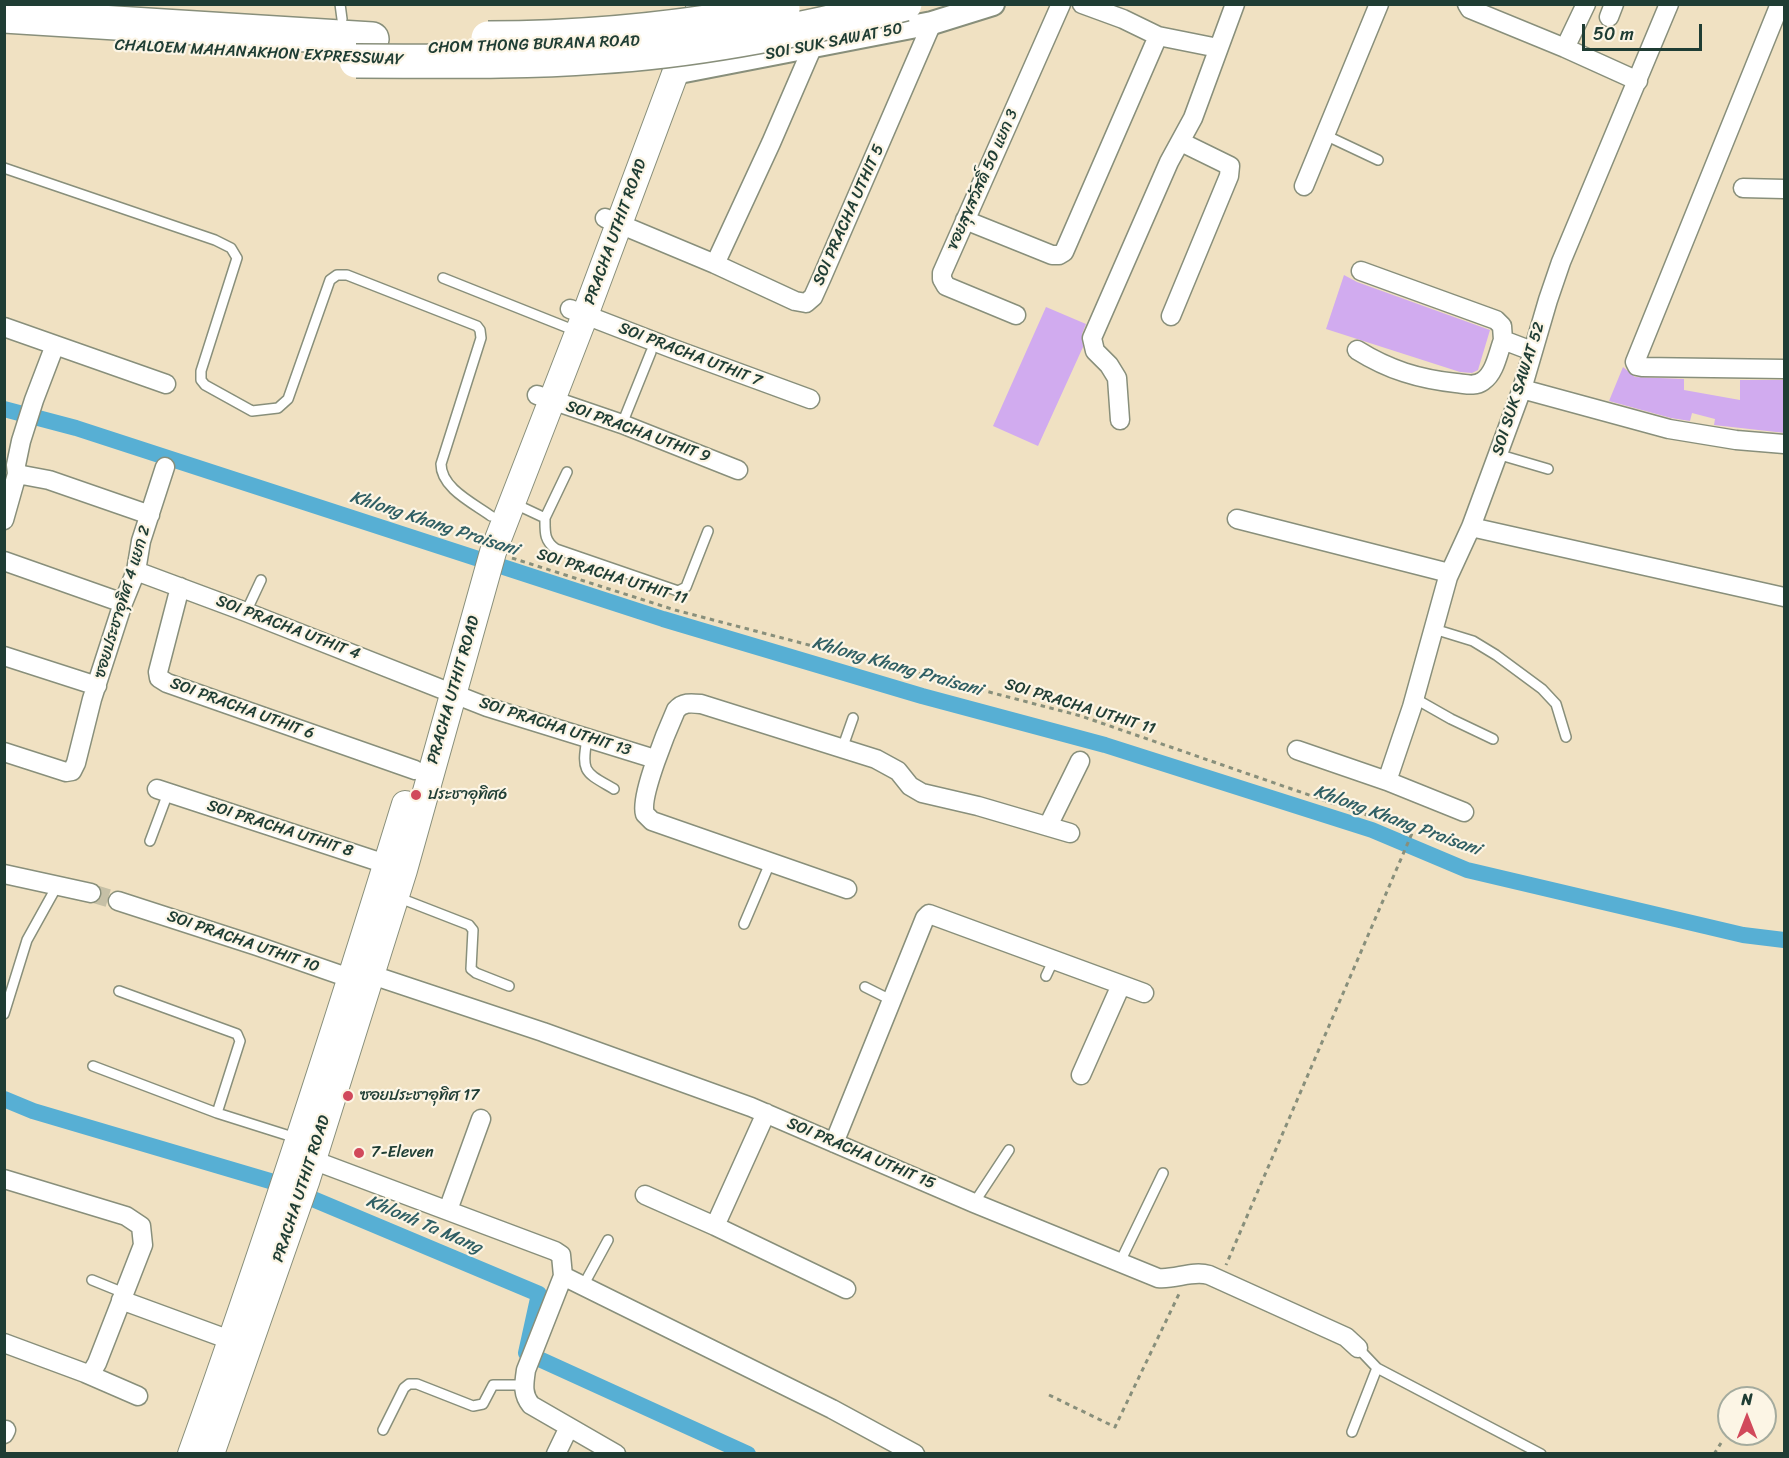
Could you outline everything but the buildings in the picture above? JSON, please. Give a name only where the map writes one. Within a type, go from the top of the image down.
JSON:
[{"type":"highway","name":"CHALOEM MAHANAKHON EXPRESSWAY","points":[[4,16],[372,39],[501,38],[615,33],[688,25],[807,4]]},
{"type":"highway","name":"CHALOEM MAHANAKHON EXPRESSWAY","points":[[4,39],[356,61],[596,58],[735,42],[905,4]]},
{"type":"main road","name":"PRACHA UTHIT ROAD","points":[[612,221],[682,4]]},
{"type":"main road","name":"PRACHA UTHIT ROAD","points":[[211,1454],[240,1343],[284,1214],[395,867],[483,561],[612,221],[701,4]]},
{"type":"main road","name":"PRACHA UTHIT ROAD","points":[[360,977],[395,896],[395,867],[415,770],[446,691]]},
{"type":"main road","name":"PRACHA UTHIT ROAD","points":[[191,1454],[240,1343]]},
{"type":"street","name":"SOI SUK SAWAT 50","points":[[674,73],[932,23],[993,4]]},
{"type":"street","name":"ฃอยสุขสวัสดิ์ 50 แยก 3","points":[[1016,315],[946,286],[942,273],[1061,4]]},
{"type":"street","points":[[1082,4],[1123,19],[1158,36],[1218,48]]},
{"type":"street","points":[[1120,420],[1117,378],[1109,365],[1095,351],[1092,338],[1169,162],[1193,118],[1235,4]]},
{"type":"street","points":[[1304,186],[1379,4]]},
{"type":"street","points":[[1467,4],[1470,9],[1638,81]]},
{"type":"street","points":[[1565,48],[1586,4]]},
{"type":"street","name":"SOI SUK SAWAT 52","points":[[1387,781],[1414,698],[1449,573],[1471,527],[1522,389],[1561,262],[1669,4]]},
{"type":"street","points":[[1780,4],[1635,357],[1635,362],[1642,368],[1785,369]]},
{"type":"street","name":"SOI PRACHA UTHIT 5","points":[[612,221],[715,264],[795,301],[806,303],[813,297],[932,23]]},
{"type":"street","name":"CHOM THONG BURANA ROAD","points":[[4,26],[381,49],[578,46],[669,39]]},
{"type":"street","points":[[966,220],[1052,255],[1064,252],[1158,36]]},
{"type":"street","points":[[715,264],[813,46]]},
{"type":"street","points":[[1171,316],[1229,176],[1230,166],[1181,142]]},
{"type":"street","points":[[1743,188],[1785,189]]},
{"type":"street","points":[[1357,350],[1403,373],[1427,380],[1475,385],[1490,375],[1503,340],[1502,326],[1496,320],[1361,271]]},
{"type":"street","name":"SOI PRACHA UTHIT 7","points":[[574,321],[810,399]]},
{"type":"street","points":[[4,327],[166,384]]},
{"type":"street","points":[[1503,340],[1532,351]]},
{"type":"street","points":[[4,520],[17,474],[13,439],[27,419],[55,345]]},
{"type":"street","points":[[1522,389],[1669,429],[1736,440],[1785,444]]},
{"type":"street","name":"SOI PRACHA UTHIT 9","points":[[544,398],[622,424],[738,470]]},
{"type":"street","name":"ซอยประชาอุทิศ 4 แยก 2","points":[[4,752],[66,772],[72,771],[76,764],[97,686],[123,603],[136,571],[141,541],[165,467]]},
{"type":"street","points":[[17,474],[49,480],[150,515]]},
{"type":"street","points":[[1238,519],[1449,573]]},
{"type":"street","points":[[1471,527],[1785,597]]},
{"type":"street","points":[[4,561],[123,603]]},
{"type":"street","name":"SOI PRACHA UTHIT 4","points":[[136,571],[446,691]]},
{"type":"street","name":"SOI PRACHA UTHIT 6","points":[[180,587],[158,672],[159,678],[167,683],[415,770]]},
{"type":"street","points":[[4,656],[97,686]]},
{"type":"street","name":"SOI PRACHA UTHIT 13","points":[[446,691],[587,739],[656,759]]},
{"type":"street","points":[[847,889],[652,821],[645,814],[645,804],[656,759],[675,710],[680,705],[689,702],[701,704],[842,749],[890,765],[910,786],[922,792],[1070,833]]},
{"type":"street","points":[[1297,750],[1387,781],[1464,812]]},
{"type":"street","points":[[1048,826],[1080,761]]},
{"type":"street","name":"SOI PRACHA UTHIT 8","points":[[163,791],[395,867]]},
{"type":"street","points":[[4,874],[91,893]]},
{"type":"street","name":"SOI PRACHA UTHIT 10","points":[[118,901],[360,977]]},
{"type":"street","points":[[834,1143],[925,918],[929,914],[1050,968],[1121,985],[1144,993]]},
{"type":"street","name":"SOI PRACHA UTHIT 15","points":[[360,977],[543,1032],[766,1113],[974,1203],[1158,1278],[1174,1278],[1201,1273],[1220,1280],[1346,1337],[1359,1348]]},
{"type":"street","points":[[1081,1075],[1121,985]]},
{"type":"street","points":[[715,1226],[766,1113]]},
{"type":"street","points":[[448,1210],[482,1119]]},
{"type":"street","points":[[300,1162],[448,1210],[561,1255],[563,1276],[534,1349],[525,1378],[525,1397],[531,1405],[616,1454]]},
{"type":"street","points":[[4,1179],[126,1216],[141,1226],[143,1245],[90,1376]]},
{"type":"street","points":[[645,1195],[846,1289]]},
{"type":"street","points":[[563,1276],[832,1409],[915,1454]]},
{"type":"street","points":[[123,1296],[240,1343]]},
{"type":"street","points":[[4,1343],[138,1396]]},
{"type":"street","points":[[556,1454],[569,1427]]},
{"type":"lane","points":[[340,4],[342,19]]},
{"type":"lane","points":[[1325,135],[1378,160]]},
{"type":"lane","points":[[4,168],[215,240],[231,248],[237,258],[201,371],[201,380],[205,385],[252,411],[278,408],[288,399],[330,280],[337,275],[347,275],[477,326],[481,338],[441,464],[441,473],[453,489],[501,509],[545,518]]},
{"type":"lane","points":[[443,278],[574,321]]},
{"type":"lane","points":[[622,424],[651,352]]},
{"type":"lane","points":[[1497,454],[1548,469]]},
{"type":"lane","points":[[567,472],[545,518],[545,535],[549,544],[556,549],[678,591],[686,587],[708,531]]},
{"type":"lane","points":[[246,612],[261,580]]},
{"type":"lane","points":[[1434,629],[1473,640],[1542,689],[1556,704],[1566,736]]},
{"type":"lane","points":[[1414,698],[1450,719],[1492,739]]},
{"type":"lane","points":[[842,749],[853,718]]},
{"type":"lane","points":[[587,739],[583,759],[585,768],[592,776],[614,789]]},
{"type":"lane","points":[[150,841],[163,791]]},
{"type":"lane","points":[[744,924],[770,863]]},
{"type":"lane","points":[[4,1014],[27,940],[57,886]]},
{"type":"lane","points":[[395,896],[469,925],[473,930],[471,969],[509,986]]},
{"type":"lane","points":[[865,987],[891,1000]]},
{"type":"lane","points":[[119,992],[234,1032],[239,1036],[240,1041],[217,1113]]},
{"type":"lane","points":[[93,1066],[217,1113],[300,1162]]},
{"type":"lane","points":[[974,1203],[1008,1150]]},
{"type":"lane","points":[[1120,1262],[1163,1173]]},
{"type":"lane","points":[[584,1286],[608,1240]]},
{"type":"lane","points":[[92,1280],[123,1296]]},
{"type":"lane","points":[[1359,1348],[1377,1368],[1540,1454]]},
{"type":"lane","points":[[1352,1432],[1377,1368]]},
{"type":"lane","points":[[383,1430],[404,1388],[409,1384],[417,1384],[473,1406],[483,1404],[493,1384],[525,1378]]},
{"type":"path","name":"SOI PRACHA UTHIT 11","points":[[483,561],[1081,716],[1413,831],[1220,1280]]},
{"type":"path","points":[[1049,1395],[1115,1427],[1181,1290],[1174,1278]]},
{"type":"waterway","name":"Khlong Khang Praisani","points":[[4,409],[76,428],[663,619],[922,696],[1105,745],[1372,830],[1467,870],[1743,935],[1784,940]]},
{"type":"waterway","name":"Khlonh Ta Mang","points":[[4,1099],[33,1111],[270,1181],[539,1294],[526,1353],[748,1454]]},
{"type":"tunnel","points":[[91,893],[118,901]]},
{"type":"place","name":"ประชาอุทิศ6","points":[[416,795]]},
{"type":"place","name":"ซอยประชาอุทิศ 17","points":[[348,1096]]},
{"type":"place","name":"7-Eleven","points":[[359,1153]]}]
